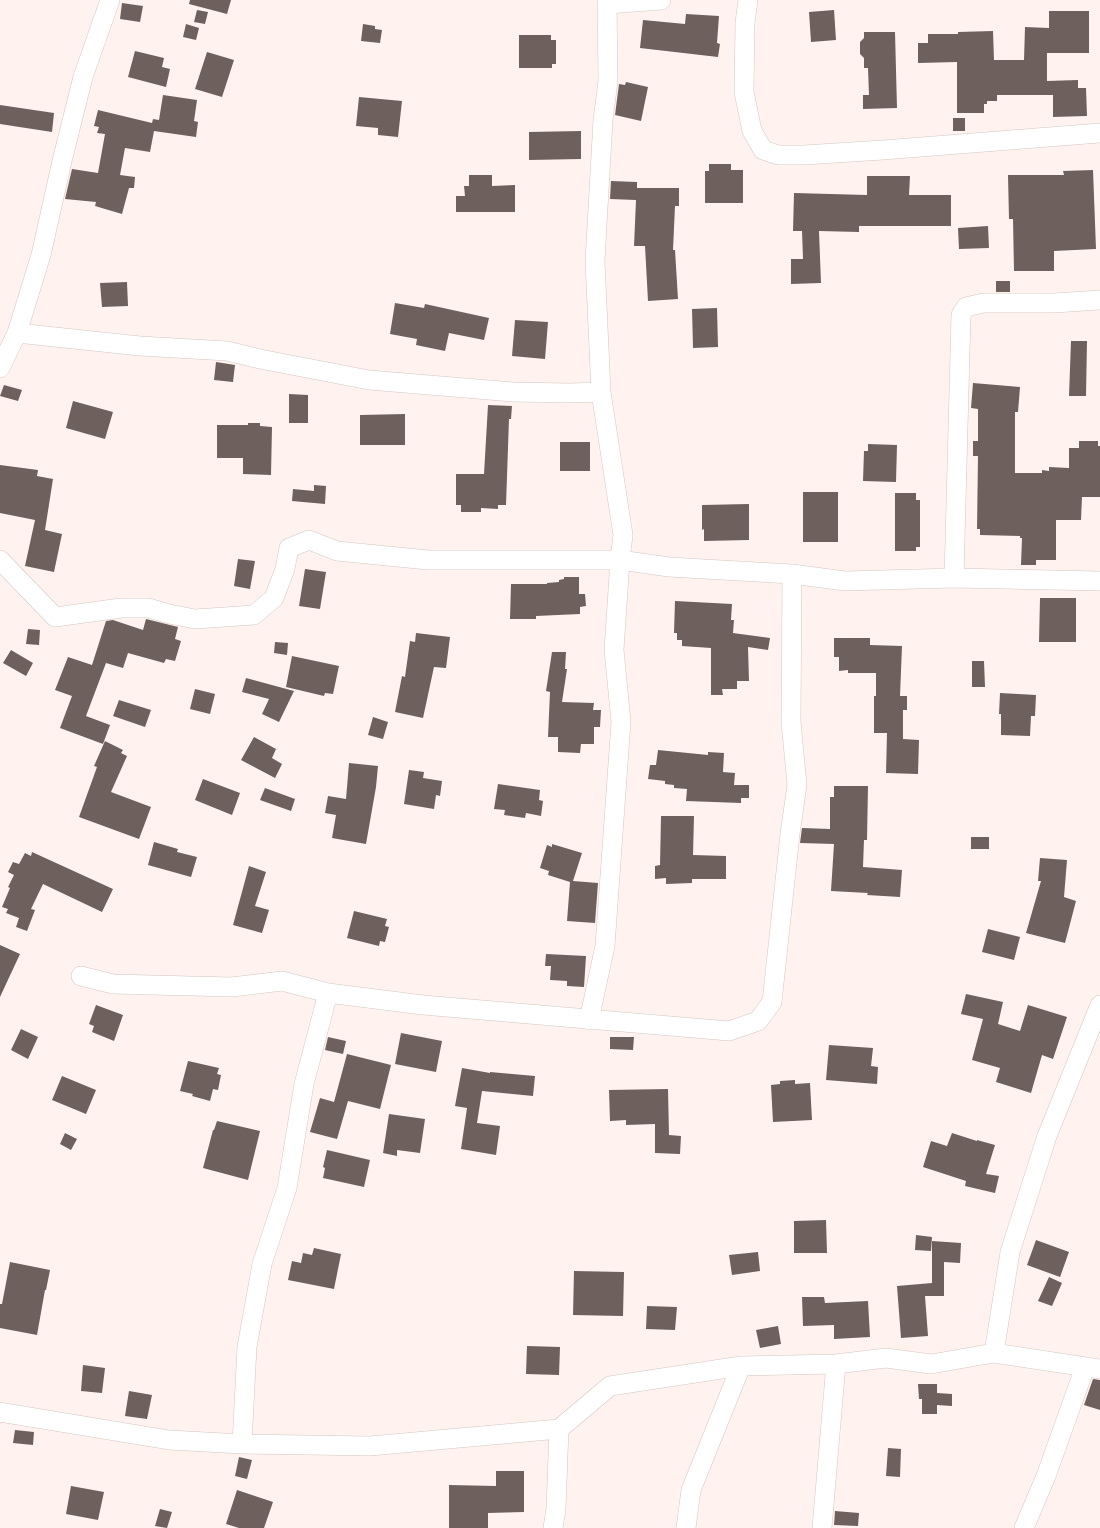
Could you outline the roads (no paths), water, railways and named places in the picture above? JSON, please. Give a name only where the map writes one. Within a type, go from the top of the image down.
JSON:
[{"type":"street","points":[[0,368],[17,333],[41,255],[83,77],[110,0]]},
{"type":"street","points":[[589,1020],[605,946],[621,722],[614,650],[623,535],[601,392],[594,261],[603,120],[608,81],[608,2],[661,0]]},
{"type":"street","points":[[748,0],[744,92],[752,131],[763,150],[778,155],[804,155],[1100,133]]},
{"type":"street","points":[[954,578],[961,316],[966,307],[983,303],[1054,303],[1100,300]]},
{"type":"street","points":[[17,333],[140,346],[228,351],[369,380],[513,392],[601,392]]},
{"type":"street","points":[[0,560],[55,617],[121,608],[149,608],[195,619],[254,615],[274,598],[285,569],[289,548],[310,540],[337,551],[428,560],[620,560],[669,567],[792,574],[846,581],[954,578],[1100,581]]},
{"type":"street","points":[[81,976],[113,984],[151,986],[232,986],[282,982],[328,993],[423,1006],[729,1031],[758,1021],[772,1002],[797,785],[791,722],[792,574]]},
{"type":"street","points":[[242,1444],[247,1346],[262,1264],[287,1188],[304,1084],[328,993]]},
{"type":"street","points":[[994,1353],[1010,1252],[1047,1136],[1100,1005]]},
{"type":"street","points":[[0,1412],[169,1440],[242,1444],[370,1446],[559,1429],[610,1386],[741,1366],[836,1364],[886,1358],[931,1364],[994,1353],[1092,1368],[1024,1528]]},
{"type":"street","points":[[822,1528],[836,1364]]},
{"type":"street","points":[[686,1528],[691,1490],[741,1366]]},
{"type":"street","points":[[553,1528],[556,1509],[559,1429]]}]
